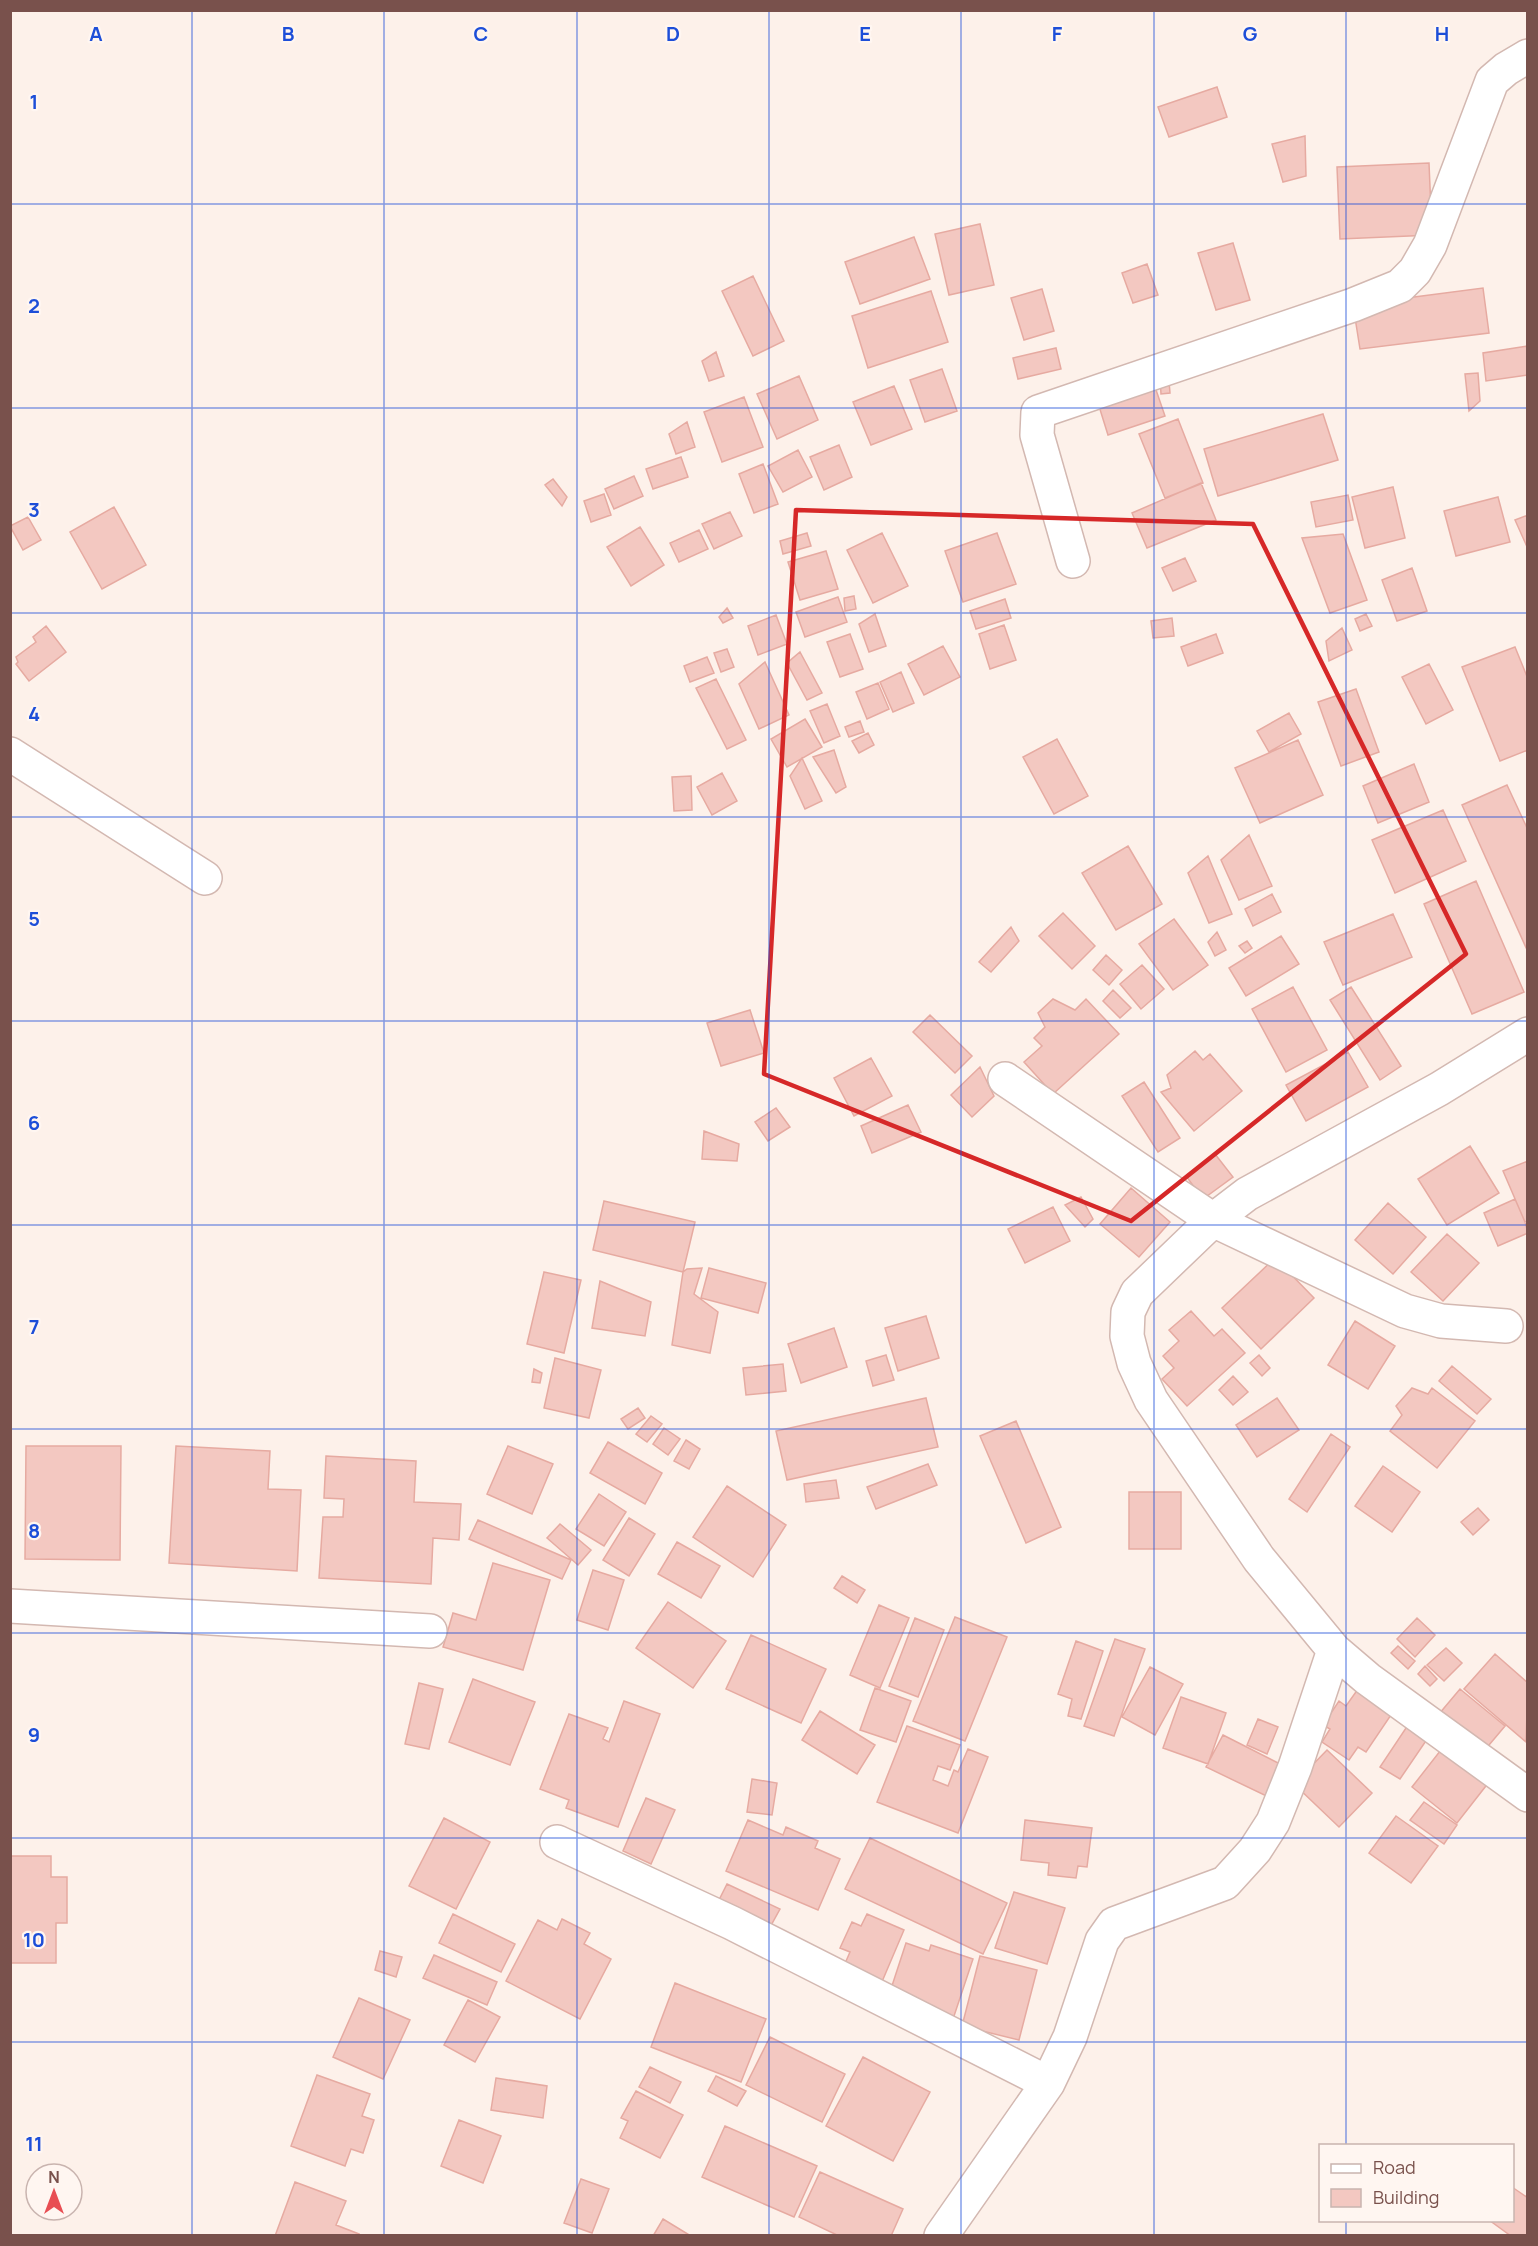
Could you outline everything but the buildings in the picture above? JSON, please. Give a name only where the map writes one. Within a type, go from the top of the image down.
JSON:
[{"type":"street","points":[[1073,561],[1037,435],[1038,412],[1353,305],[1400,286],[1415,272],[1430,245],[1492,81],[1527,56]]},
{"type":"street","points":[[10,754],[205,878]]},
{"type":"street","points":[[1527,1034],[1429,1095],[1247,1194],[1213,1220],[1137,1293],[1128,1311],[1127,1336],[1134,1363],[1151,1400],[1259,1559],[1334,1650],[1368,1679],[1527,1795]]},
{"type":"street","points":[[1005,1079],[1213,1220],[1405,1311],[1440,1322],[1506,1326]]},
{"type":"street","points":[[10,1606],[430,1631]]},
{"type":"street","points":[[941,2235],[1048,2083],[1070,2037],[1102,1941],[1114,1924],[1225,1883],[1255,1850],[1273,1822],[1295,1767],[1334,1650]]},
{"type":"street","points":[[557,1842],[732,1923],[1048,2083]]},
{"type":"highlighted area","points":[[796,510],[1253,524],[1466,954],[1131,1221],[764,1074]]}]
